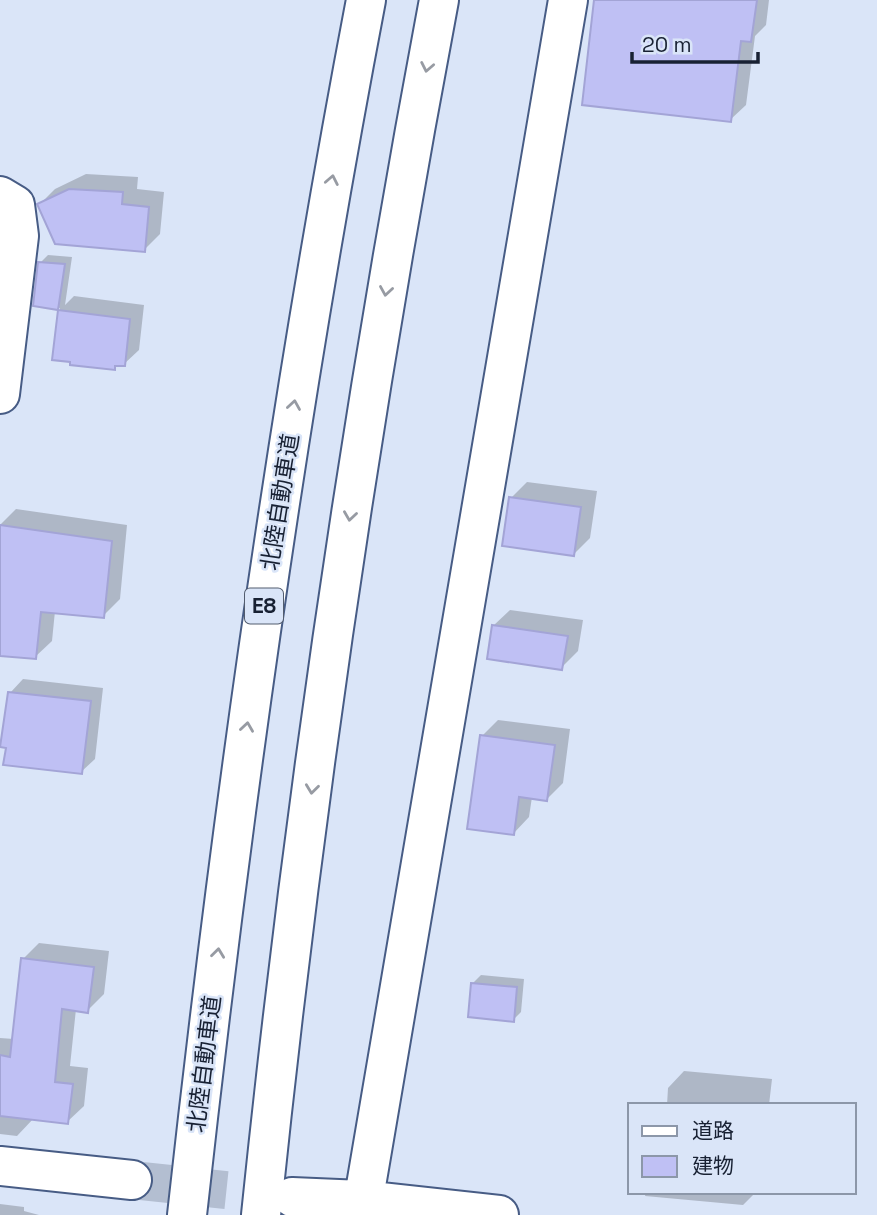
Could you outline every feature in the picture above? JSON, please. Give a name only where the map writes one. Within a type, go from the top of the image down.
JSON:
[{"type":"main road","name":"北陸自動車道","points":[[187,1215],[242,760],[282,485],[330,192],[366,0]]},
{"type":"main road","points":[[439,0],[401,202],[354,487],[277,1057],[276,1206],[499,1215]]},
{"type":"main road","points":[[361,1208],[568,0]]},
{"type":"main road","points":[[0,196],[15,205],[19,236],[0,394]]},
{"type":"main road","points":[[0,1166],[132,1180]]},
{"type":"building","points":[[594,0],[757,0],[751,42],[741,41],[731,122],[582,105]]},
{"type":"building","points":[[69,189],[123,192],[122,204],[149,207],[145,252],[55,244],[37,204]]},
{"type":"building","points":[[38,262],[65,264],[58,310],[33,306]]},
{"type":"building","points":[[58,310],[130,319],[125,366],[115,366],[115,370],[70,365],[70,362],[52,360]]},
{"type":"building","points":[[509,497],[581,507],[574,556],[502,546]]},
{"type":"building","points":[[0,525],[112,541],[104,618],[41,612],[36,659],[0,656]]},
{"type":"building","points":[[492,625],[568,636],[562,670],[487,659]]},
{"type":"building","points":[[8,692],[91,701],[82,774],[3,765],[6,748],[0,747]]},
{"type":"building","points":[[480,735],[555,745],[547,801],[519,797],[514,835],[467,829]]},
{"type":"building","points":[[21,958],[94,967],[88,1013],[62,1009],[55,1082],[73,1084],[68,1124],[0,1116],[0,1055],[10,1057]]},
{"type":"building","points":[[471,983],[517,987],[514,1022],[468,1017]]},
{"type":"tunnel","points":[[132,1180],[292,1197]]}]
